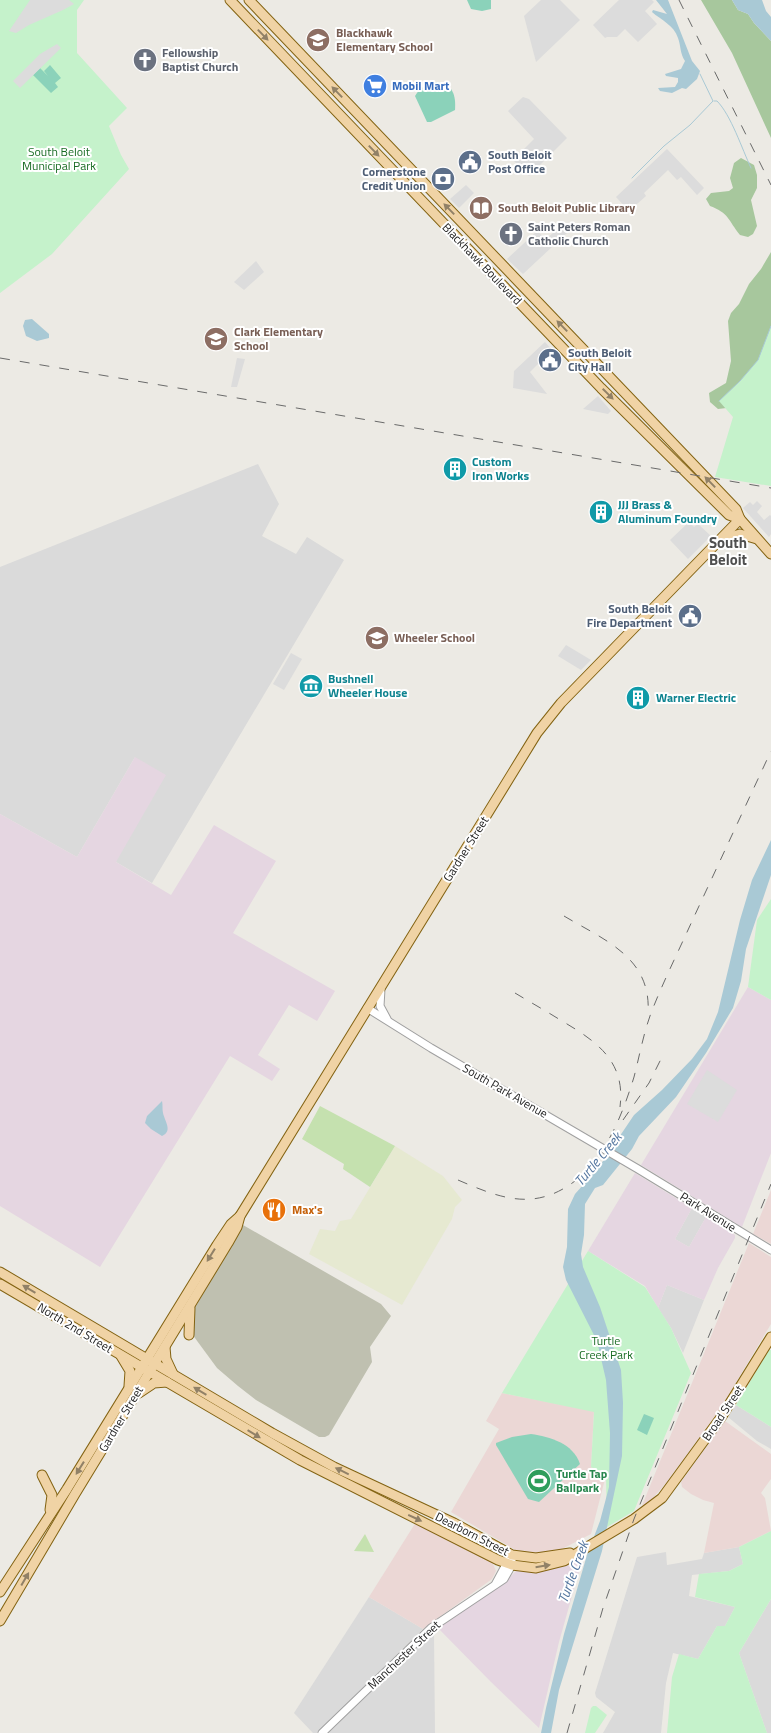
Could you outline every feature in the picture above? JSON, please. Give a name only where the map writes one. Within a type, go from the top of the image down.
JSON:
[{"type":"main road","name":"Blackhawk Boulevard","points":[[230,0],[632,419],[729,515],[740,519]]},
{"type":"main road","name":"Blackhawk Boulevard","points":[[249,0],[736,509],[740,519],[771,554]]},
{"type":"main road","name":"Gardner Street","points":[[161,1344],[171,1338],[228,1243],[237,1227],[240,1216],[544,724],[561,703],[740,519]]},
{"type":"main road","points":[[721,540],[740,534],[758,539]]},
{"type":"main road","name":"Gardner Street","points":[[0,1621],[134,1396],[148,1365],[221,1238],[231,1224],[240,1216]]},
{"type":"main road","name":"North 2nd Street","points":[[0,1272],[131,1350],[148,1365]]},
{"type":"main road","name":"North 2nd Street","points":[[0,1284],[119,1354],[148,1365]]},
{"type":"main road","points":[[171,1338],[180,1335],[190,1337],[190,1307]]},
{"type":"main road","name":"Broad Street","points":[[582,1549],[634,1519],[662,1498],[728,1407],[771,1337]]},
{"type":"main road","points":[[131,1350],[161,1344],[173,1375]]},
{"type":"main road","points":[[119,1354],[130,1371],[129,1388]]},
{"type":"main road","name":"Gardner Street","points":[[0,1592],[129,1388],[148,1365]]},
{"type":"main road","name":"Dearborn Street","points":[[148,1365],[173,1375],[311,1455],[454,1523],[512,1554],[536,1558],[558,1556],[582,1549]]},
{"type":"main road","name":"Dearborn Street","points":[[148,1365],[167,1382],[292,1456],[509,1564],[524,1568],[543,1567],[564,1561],[582,1549]]},
{"type":"main road","points":[[134,1396],[154,1383],[167,1382]]},
{"type":"main road","points":[[42,1475],[52,1495],[49,1516]]},
{"type":"street","points":[[381,986],[380,1006],[388,1022]]},
{"type":"street","name":"South Park Avenue","points":[[367,1008],[645,1173]]},
{"type":"street","name":"Park Avenue","points":[[645,1173],[771,1250]]},
{"type":"street","name":"Manchester Street","points":[[322,1733],[431,1628],[494,1586],[509,1564],[512,1554]]},
{"type":"shaded area","points":[[30,0],[69,0],[74,4],[16,33],[9,31]]},
{"type":"shaded area","points":[[541,0],[560,0],[580,20],[536,62],[524,16]]},
{"type":"shaded area","points":[[619,0],[652,0],[654,2],[645,11],[657,24],[638,42],[625,29],[617,37],[605,38],[593,25]]},
{"type":"shaded area","points":[[57,44],[61,48],[20,88],[13,81],[40,54]]},
{"type":"shaded area","points":[[523,97],[529,99],[567,138],[529,176],[513,160],[534,139],[508,111]]},
{"type":"shaded area","points":[[667,149],[704,188],[697,195],[681,177],[677,180],[668,170],[644,193],[646,196],[629,211],[616,197]]},
{"type":"shaded area","points":[[466,185],[474,193],[459,208],[450,199]]},
{"type":"shaded area","points":[[560,227],[567,233],[523,274],[507,259],[537,231],[546,239]]},
{"type":"shaded area","points":[[256,261],[264,272],[244,290],[234,282]]},
{"type":"shaded area","points":[[545,342],[552,350],[530,372],[547,394],[513,388],[514,371]]},
{"type":"shaded area","points":[[237,358],[245,359],[237,387],[231,387]]},
{"type":"shaded area","points":[[598,396],[611,411],[608,414],[583,409]]},
{"type":"shaded area","points":[[258,464],[279,504],[262,536],[296,554],[307,537],[344,560],[152,883],[116,862],[135,757],[77,857],[0,814],[0,567]]},
{"type":"shaded area","points":[[757,501],[762,506],[757,512],[764,520],[771,516],[771,534],[769,537],[743,508],[750,502],[753,505]]},
{"type":"shaded area","points":[[689,522],[694,527],[698,524],[711,536],[688,559],[670,540]]},
{"type":"shaded area","points":[[566,645],[591,660],[581,670],[558,656]]},
{"type":"shaded area","points":[[291,653],[302,659],[284,690],[273,684]]},
{"type":"shaded area","points":[[135,757],[166,775],[116,862],[171,895],[214,825],[276,861],[233,933],[335,991],[317,1021],[289,1005],[258,1055],[280,1069],[272,1081],[230,1056],[100,1267],[0,1206],[0,814],[77,857]]},
{"type":"shaded area","points":[[748,987],[771,1000],[771,1153],[742,1227],[641,1165]]},
{"type":"shaded area","points":[[707,1070],[737,1090],[718,1122],[687,1104]]},
{"type":"shaded area","points":[[395,1146],[443,1176],[462,1200],[455,1207],[452,1219],[402,1305],[309,1254],[320,1229],[335,1231],[340,1221],[351,1219]]},
{"type":"shaded area","points":[[635,1173],[692,1208],[675,1239],[689,1247],[706,1217],[735,1235],[704,1300],[667,1285],[658,1308],[645,1286],[588,1251]]},
{"type":"shaded area","points":[[771,1190],[771,1244],[753,1234]]},
{"type":"shaded area","points":[[692,1208],[706,1217],[689,1247],[675,1239]]},
{"type":"shaded area","points":[[243,1225],[381,1304],[391,1316],[370,1347],[372,1362],[329,1435],[325,1437],[319,1437],[256,1400],[217,1368],[192,1334],[193,1311]]},
{"type":"shaded area","points":[[749,1243],[771,1257],[771,1324],[720,1409],[666,1483],[641,1508]]},
{"type":"shaded area","points":[[667,1285],[704,1300],[683,1353],[671,1328],[658,1308]]},
{"type":"shaded area","points":[[502,1393],[594,1411],[591,1467],[606,1475],[591,1534],[560,1550],[539,1554],[517,1551],[451,1512],[499,1429],[486,1421]]},
{"type":"shaded area","points":[[736,1405],[771,1427],[771,1449],[757,1441],[728,1417]]},
{"type":"shaded area","points":[[725,1421],[771,1454],[771,1479],[761,1493],[765,1498],[771,1531],[739,1547],[704,1553],[714,1503],[691,1494],[682,1487],[681,1482]]},
{"type":"shaded area","points":[[416,1522],[485,1558],[493,1564],[496,1571],[492,1579],[423,1629],[369,1597]]},
{"type":"shaded area","points":[[739,1547],[743,1564],[729,1571],[692,1575],[689,1596],[735,1607],[725,1626],[717,1626],[698,1659],[673,1653],[666,1683],[661,1733],[603,1733],[615,1712],[596,1697],[595,1693],[637,1557],[666,1552],[667,1565],[702,1559],[704,1553]]},
{"type":"shaded area","points":[[583,1557],[559,1642],[539,1728],[438,1628],[505,1582],[517,1570]]},
{"type":"shaded area","points":[[369,1597],[423,1629],[317,1733],[313,1733],[294,1713]]},
{"type":"shaded area","points":[[771,1599],[771,1733],[767,1733],[739,1653]]},
{"type":"shaded area","points":[[432,1632],[434,1634],[435,1733],[326,1733]]},
{"type":"green space","name":"South Beloit Municipal Park","points":[[0,0],[84,0],[77,10],[77,53],[127,108],[109,126],[129,169],[52,254],[0,293]]},
{"type":"green space","points":[[467,0],[491,0],[491,9],[482,11],[471,9]]},
{"type":"green space","points":[[701,0],[732,0],[738,10],[748,14],[771,41],[771,138],[732,53]]},
{"type":"green space","points":[[50,65],[61,78],[55,83],[58,87],[51,93],[33,75],[40,68],[48,76],[44,71]]},
{"type":"green space","points":[[436,82],[450,88],[454,95],[455,110],[431,122],[427,122],[415,96],[424,86]]},
{"type":"green space","points":[[741,158],[754,165],[757,175],[757,188],[751,200],[757,226],[753,234],[748,237],[740,235],[725,214],[710,206],[706,199],[711,193],[729,191],[733,188],[730,178],[734,163]]},
{"type":"green space","points":[[771,252],[771,378],[735,407],[718,409],[710,402],[709,393],[726,383],[731,361],[728,321],[749,284]]},
{"type":"green space","points":[[771,326],[771,486],[715,477],[733,417],[719,401],[758,360]]},
{"type":"green space","points":[[771,899],[771,1000],[748,987],[757,920]]},
{"type":"green space","points":[[320,1106],[395,1146],[370,1187],[343,1169],[344,1164],[302,1139]]},
{"type":"green space","name":"Turtle Creek Park","points":[[588,1251],[645,1287],[671,1328],[691,1373],[634,1511],[607,1527],[606,1475],[591,1467],[594,1412],[502,1393]]},
{"type":"green space","points":[[769,1350],[771,1350],[771,1427],[736,1405]]},
{"type":"green space","points":[[644,1414],[654,1418],[647,1435],[637,1430]]},
{"type":"green space","name":"Turtle Tap Ballpark","points":[[531,1434],[560,1442],[572,1451],[580,1464],[539,1502],[528,1499],[496,1445],[496,1443],[512,1437]]},
{"type":"green space","points":[[771,1531],[771,1599],[739,1653],[767,1733],[667,1733],[672,1677],[679,1654],[698,1659],[717,1626],[725,1626],[735,1607],[695,1597],[699,1574],[729,1571],[743,1564],[739,1547]]},
{"type":"green space","points":[[365,1534],[374,1552],[354,1551]]},
{"type":"green space","points":[[596,1706],[607,1715],[595,1733],[585,1733],[591,1708]]},
{"type":"water","points":[[656,0],[668,0],[692,61],[700,71],[697,79],[686,89],[682,88],[672,93],[660,91],[658,88],[675,87],[678,78],[666,76],[665,74],[681,69],[685,61],[674,30],[652,12],[653,10],[667,14]]},
{"type":"water","points":[[732,0],[762,0],[766,11],[771,17],[771,41],[748,14],[738,10]]},
{"type":"water","points":[[32,319],[49,334],[49,338],[37,341],[26,336],[23,326],[25,320]]},
{"type":"water","points":[[771,840],[771,875],[746,949],[741,981],[733,1008],[706,1053],[676,1097],[639,1136],[632,1149],[603,1185],[595,1188],[585,1204],[581,1254],[583,1267],[600,1307],[621,1370],[623,1403],[622,1456],[602,1551],[559,1690],[551,1733],[541,1733],[564,1634],[609,1487],[610,1433],[606,1380],[597,1341],[566,1280],[563,1267],[567,1247],[568,1209],[575,1194],[599,1167],[634,1115],[692,1059],[707,1039],[718,1012],[740,920],[752,880]]},
{"type":"water","points":[[162,1101],[163,1113],[168,1129],[162,1136],[145,1123],[147,1116]]},
{"type":"waterway","points":[[632,178],[664,146],[690,125],[713,101],[700,74]]},
{"type":"waterway","points":[[714,101],[717,101],[727,115],[751,168]]},
{"type":"waterway","points":[[719,401],[758,360],[771,326]]},
{"type":"railway","points":[[679,0],[771,185]]},
{"type":"railway","points":[[0,358],[771,488]]},
{"type":"railway","points":[[458,1180],[503,1196],[531,1199],[560,1191],[575,1181],[596,1160],[619,1119],[634,1077],[647,1025],[658,997],[771,751]]},
{"type":"railway","points":[[564,916],[595,933],[623,953],[634,964],[642,978],[647,994],[648,1014]]},
{"type":"railway","points":[[515,993],[586,1036],[606,1054],[618,1077],[621,1091],[620,1107]]},
{"type":"railway","points":[[623,1120],[649,1083],[664,1053]]},
{"type":"railway","points":[[567,1733],[603,1608],[634,1519],[771,1184]]},
{"type":"place","name":"Blackhawk Elementary School","points":[[318,40]]},
{"type":"place","name":"Fellowship Baptist Church","points":[[145,60]]},
{"type":"place","name":"Mobil Mart","points":[[375,86]]},
{"type":"place","name":"South Beloit Post Office","points":[[470,162]]},
{"type":"place","name":"Cornerstone Credit Union","points":[[443,179]]},
{"type":"place","name":"South Beloit Public Library","points":[[481,208]]},
{"type":"place","name":"Saint Peters Roman Catholic Church","points":[[511,234]]},
{"type":"place","name":"Clark Elementary School","points":[[216,339]]},
{"type":"place","name":"South Beloit City Hall","points":[[550,360]]},
{"type":"place","name":"Custom Iron Works","points":[[455,469]]},
{"type":"place","name":"JJJ Brass & Aluminum Foundry","points":[[601,512]]},
{"type":"place","name":"South Beloit Fire Department","points":[[690,616]]},
{"type":"place","name":"Wheeler School","points":[[377,638]]},
{"type":"place","name":"Bushnell Wheeler House","points":[[311,686]]},
{"type":"place","name":"Warner Electric","points":[[638,698]]},
{"type":"place","name":"Max's","points":[[274,1210]]},
{"type":"place","name":"Turtle Tap Ballpark","points":[[539,1481]]},
{"type":"district","name":"South Beloit","points":[[728,552]]},
{"type":"water label","name":"Turtle Creek","points":[[598,1159]]},
{"type":"water label","name":"Turtle Creek","points":[[573,1572]]}]
